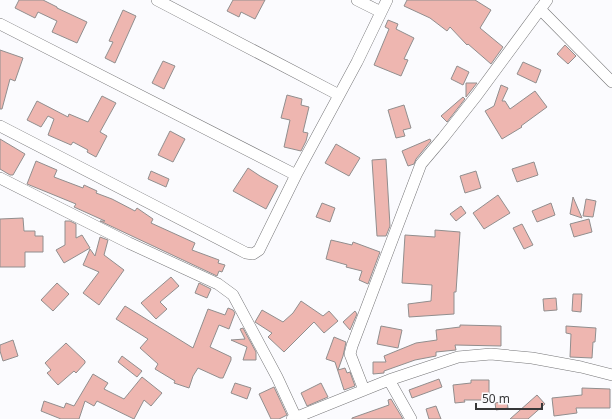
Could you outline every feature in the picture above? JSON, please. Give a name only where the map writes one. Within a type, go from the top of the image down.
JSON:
[{"type":"street","points":[[157,0],[339,95]]},
{"type":"street","points":[[357,0],[382,12]]},
{"type":"street","points":[[0,126],[246,253],[253,254],[259,250],[296,175],[357,62],[387,0]]},
{"type":"street","points":[[364,390],[350,354],[352,346],[421,164],[477,95],[544,5],[612,82]]},
{"type":"street","points":[[0,24],[296,175]]},
{"type":"street","points":[[0,178],[129,243],[218,284],[233,296],[277,377],[294,418],[389,380],[458,357],[491,354],[532,358],[581,367],[612,375]]},
{"type":"street","points":[[389,380],[411,419]]},
{"type":"building","points":[[19,0],[43,0],[87,22],[77,43],[52,32],[57,21],[38,12],[35,18],[15,8]]},
{"type":"building","points":[[233,0],[265,0],[255,19],[241,12],[239,17],[227,11]]},
{"type":"building","points":[[407,0],[475,0],[491,10],[480,28],[503,47],[491,64],[468,44],[467,45],[450,27],[447,31],[430,18],[404,6]]},
{"type":"building","points":[[123,10],[136,16],[115,63],[105,58],[113,42],[109,41]]},
{"type":"building","points":[[388,20],[398,24],[396,29],[414,38],[404,59],[408,60],[401,76],[374,65],[389,29],[385,27]]},
{"type":"building","points":[[565,45],[576,56],[568,64],[557,54]]},
{"type":"building","points":[[0,50],[23,58],[15,81],[10,79],[2,109],[0,109]]},
{"type":"building","points":[[163,61],[175,66],[164,89],[152,83]]},
{"type":"building","points":[[523,62],[541,70],[536,83],[517,74]]},
{"type":"building","points":[[457,66],[469,72],[463,85],[451,79]]},
{"type":"building","points":[[466,83],[477,83],[466,97]]},
{"type":"building","points":[[501,85],[508,88],[502,101],[505,101],[510,109],[535,91],[547,107],[521,126],[522,127],[502,139],[485,111],[494,106]]},
{"type":"building","points":[[287,95],[302,99],[301,105],[309,107],[303,132],[308,133],[301,151],[284,147],[290,120],[281,118]]},
{"type":"building","points":[[102,96],[116,103],[100,132],[107,136],[96,157],[87,152],[88,150],[73,142],[71,145],[48,135],[54,119],[48,116],[41,127],[27,120],[37,101],[68,117],[69,114],[88,122]]},
{"type":"building","points":[[463,97],[465,99],[447,122],[441,116]]},
{"type":"building","points":[[404,105],[411,128],[403,130],[405,136],[396,138],[388,110]]},
{"type":"building","points":[[170,131],[185,139],[173,162],[158,155]]},
{"type":"building","points":[[0,139],[25,154],[13,175],[10,175],[0,169]]},
{"type":"building","points":[[430,139],[431,141],[416,159],[414,164],[408,166],[402,151]]},
{"type":"building","points":[[336,144],[360,158],[349,176],[325,163]]},
{"type":"building","points":[[386,159],[390,226],[386,236],[377,236],[372,160]]},
{"type":"building","points":[[36,161],[57,170],[54,177],[83,188],[84,185],[97,191],[96,193],[112,199],[135,211],[137,208],[153,219],[151,223],[195,243],[192,250],[219,260],[218,263],[225,265],[222,272],[219,271],[217,276],[100,221],[105,221],[74,207],[76,204],[27,184]]},
{"type":"building","points":[[534,162],[538,175],[517,182],[512,169]]},
{"type":"building","points":[[248,168],[278,186],[266,209],[233,191]]},
{"type":"building","points":[[151,171],[169,179],[166,187],[148,179]]},
{"type":"building","points":[[476,171],[481,188],[465,193],[460,176]]},
{"type":"building","points":[[498,195],[510,213],[484,229],[473,213]]},
{"type":"building","points":[[573,197],[582,218],[570,214]]},
{"type":"building","points":[[586,199],[596,201],[593,217],[583,216]]},
{"type":"building","points":[[322,203],[335,208],[330,222],[316,217]]},
{"type":"building","points":[[551,203],[555,215],[537,222],[532,211]]},
{"type":"building","points":[[461,206],[466,213],[456,221],[450,214]]},
{"type":"building","points":[[23,218],[24,231],[35,231],[35,236],[43,236],[43,252],[25,252],[25,267],[0,267],[0,219]]},
{"type":"building","points":[[589,219],[592,232],[574,237],[570,224]]},
{"type":"building","points":[[65,221],[70,221],[76,224],[76,238],[82,235],[90,248],[64,263],[56,250],[65,245]]},
{"type":"building","points":[[522,224],[533,245],[524,249],[513,228]]},
{"type":"building","points":[[435,230],[460,232],[456,292],[454,292],[454,314],[409,317],[408,304],[431,301],[432,285],[402,283],[405,235],[435,237]]},
{"type":"building","points":[[100,237],[108,240],[104,255],[124,270],[99,305],[83,293],[99,272],[83,265],[90,249],[95,256]]},
{"type":"building","points":[[331,240],[352,245],[353,242],[380,252],[368,284],[359,280],[362,271],[346,267],[347,265],[326,259]]},
{"type":"building","points":[[171,277],[179,286],[160,302],[167,309],[156,319],[141,303]]},
{"type":"building","points":[[57,283],[69,294],[53,311],[41,300]]},
{"type":"building","points":[[199,283],[211,289],[207,298],[195,293]]},
{"type":"building","points":[[573,294],[582,294],[581,312],[572,311]]},
{"type":"building","points":[[556,298],[557,310],[544,311],[543,299]]},
{"type":"building","points":[[301,301],[323,316],[329,311],[338,321],[324,333],[314,322],[284,352],[268,337],[272,333],[255,322],[262,310],[283,322],[293,313]]},
{"type":"building","points":[[125,306],[193,348],[208,309],[225,315],[228,308],[233,310],[235,313],[229,329],[219,325],[210,347],[231,357],[223,378],[198,368],[193,376],[189,388],[174,383],[175,381],[155,369],[158,364],[140,348],[148,339],[116,319]]},
{"type":"building","points":[[355,311],[357,314],[350,330],[343,322]]},
{"type":"building","points":[[460,325],[501,326],[501,346],[455,345],[456,350],[436,352],[436,356],[415,360],[384,371],[384,373],[373,374],[373,362],[386,362],[384,356],[416,343],[437,340],[436,330],[460,327]]},
{"type":"building","points":[[381,326],[402,330],[398,348],[377,344]]},
{"type":"building","points":[[566,326],[596,328],[592,358],[570,357],[571,334],[566,333]]},
{"type":"building","points":[[243,328],[256,352],[256,360],[243,360],[247,347],[231,340],[245,339],[240,329]]},
{"type":"building","points":[[334,337],[346,342],[338,370],[345,368],[347,373],[350,372],[355,386],[344,390],[335,362],[326,359]]},
{"type":"building","points":[[13,340],[18,356],[3,361],[0,345]]},
{"type":"building","points":[[66,343],[85,361],[85,363],[76,373],[74,371],[58,385],[47,373],[51,370],[45,363]]},
{"type":"building","points":[[122,356],[142,371],[137,377],[118,362]]},
{"type":"building","points":[[93,374],[108,383],[104,389],[124,399],[142,377],[162,393],[151,406],[144,400],[134,419],[97,401],[94,406],[85,401],[79,419],[61,419],[41,411],[44,401],[64,408],[66,403],[74,406]]},
{"type":"building","points":[[439,379],[442,387],[412,398],[409,390]]},
{"type":"building","points":[[471,380],[489,380],[489,400],[464,400],[465,402],[455,403],[453,385],[471,383]]},
{"type":"building","points":[[235,383],[251,388],[247,399],[231,393]]},
{"type":"building","points":[[321,383],[328,397],[307,406],[301,393]]},
{"type":"building","points":[[274,387],[287,415],[279,419],[271,419],[259,394]]},
{"type":"building","points":[[582,388],[610,389],[610,408],[576,408],[577,413],[554,416],[552,398],[582,395]]},
{"type":"building","points":[[537,395],[545,404],[528,419],[510,419]]},
{"type":"building","points":[[391,399],[403,419],[352,419],[389,405],[388,400]]},
{"type":"building","points":[[507,401],[508,408],[496,410],[495,403]]},
{"type":"building","points":[[436,406],[441,419],[429,419],[426,409]]}]
